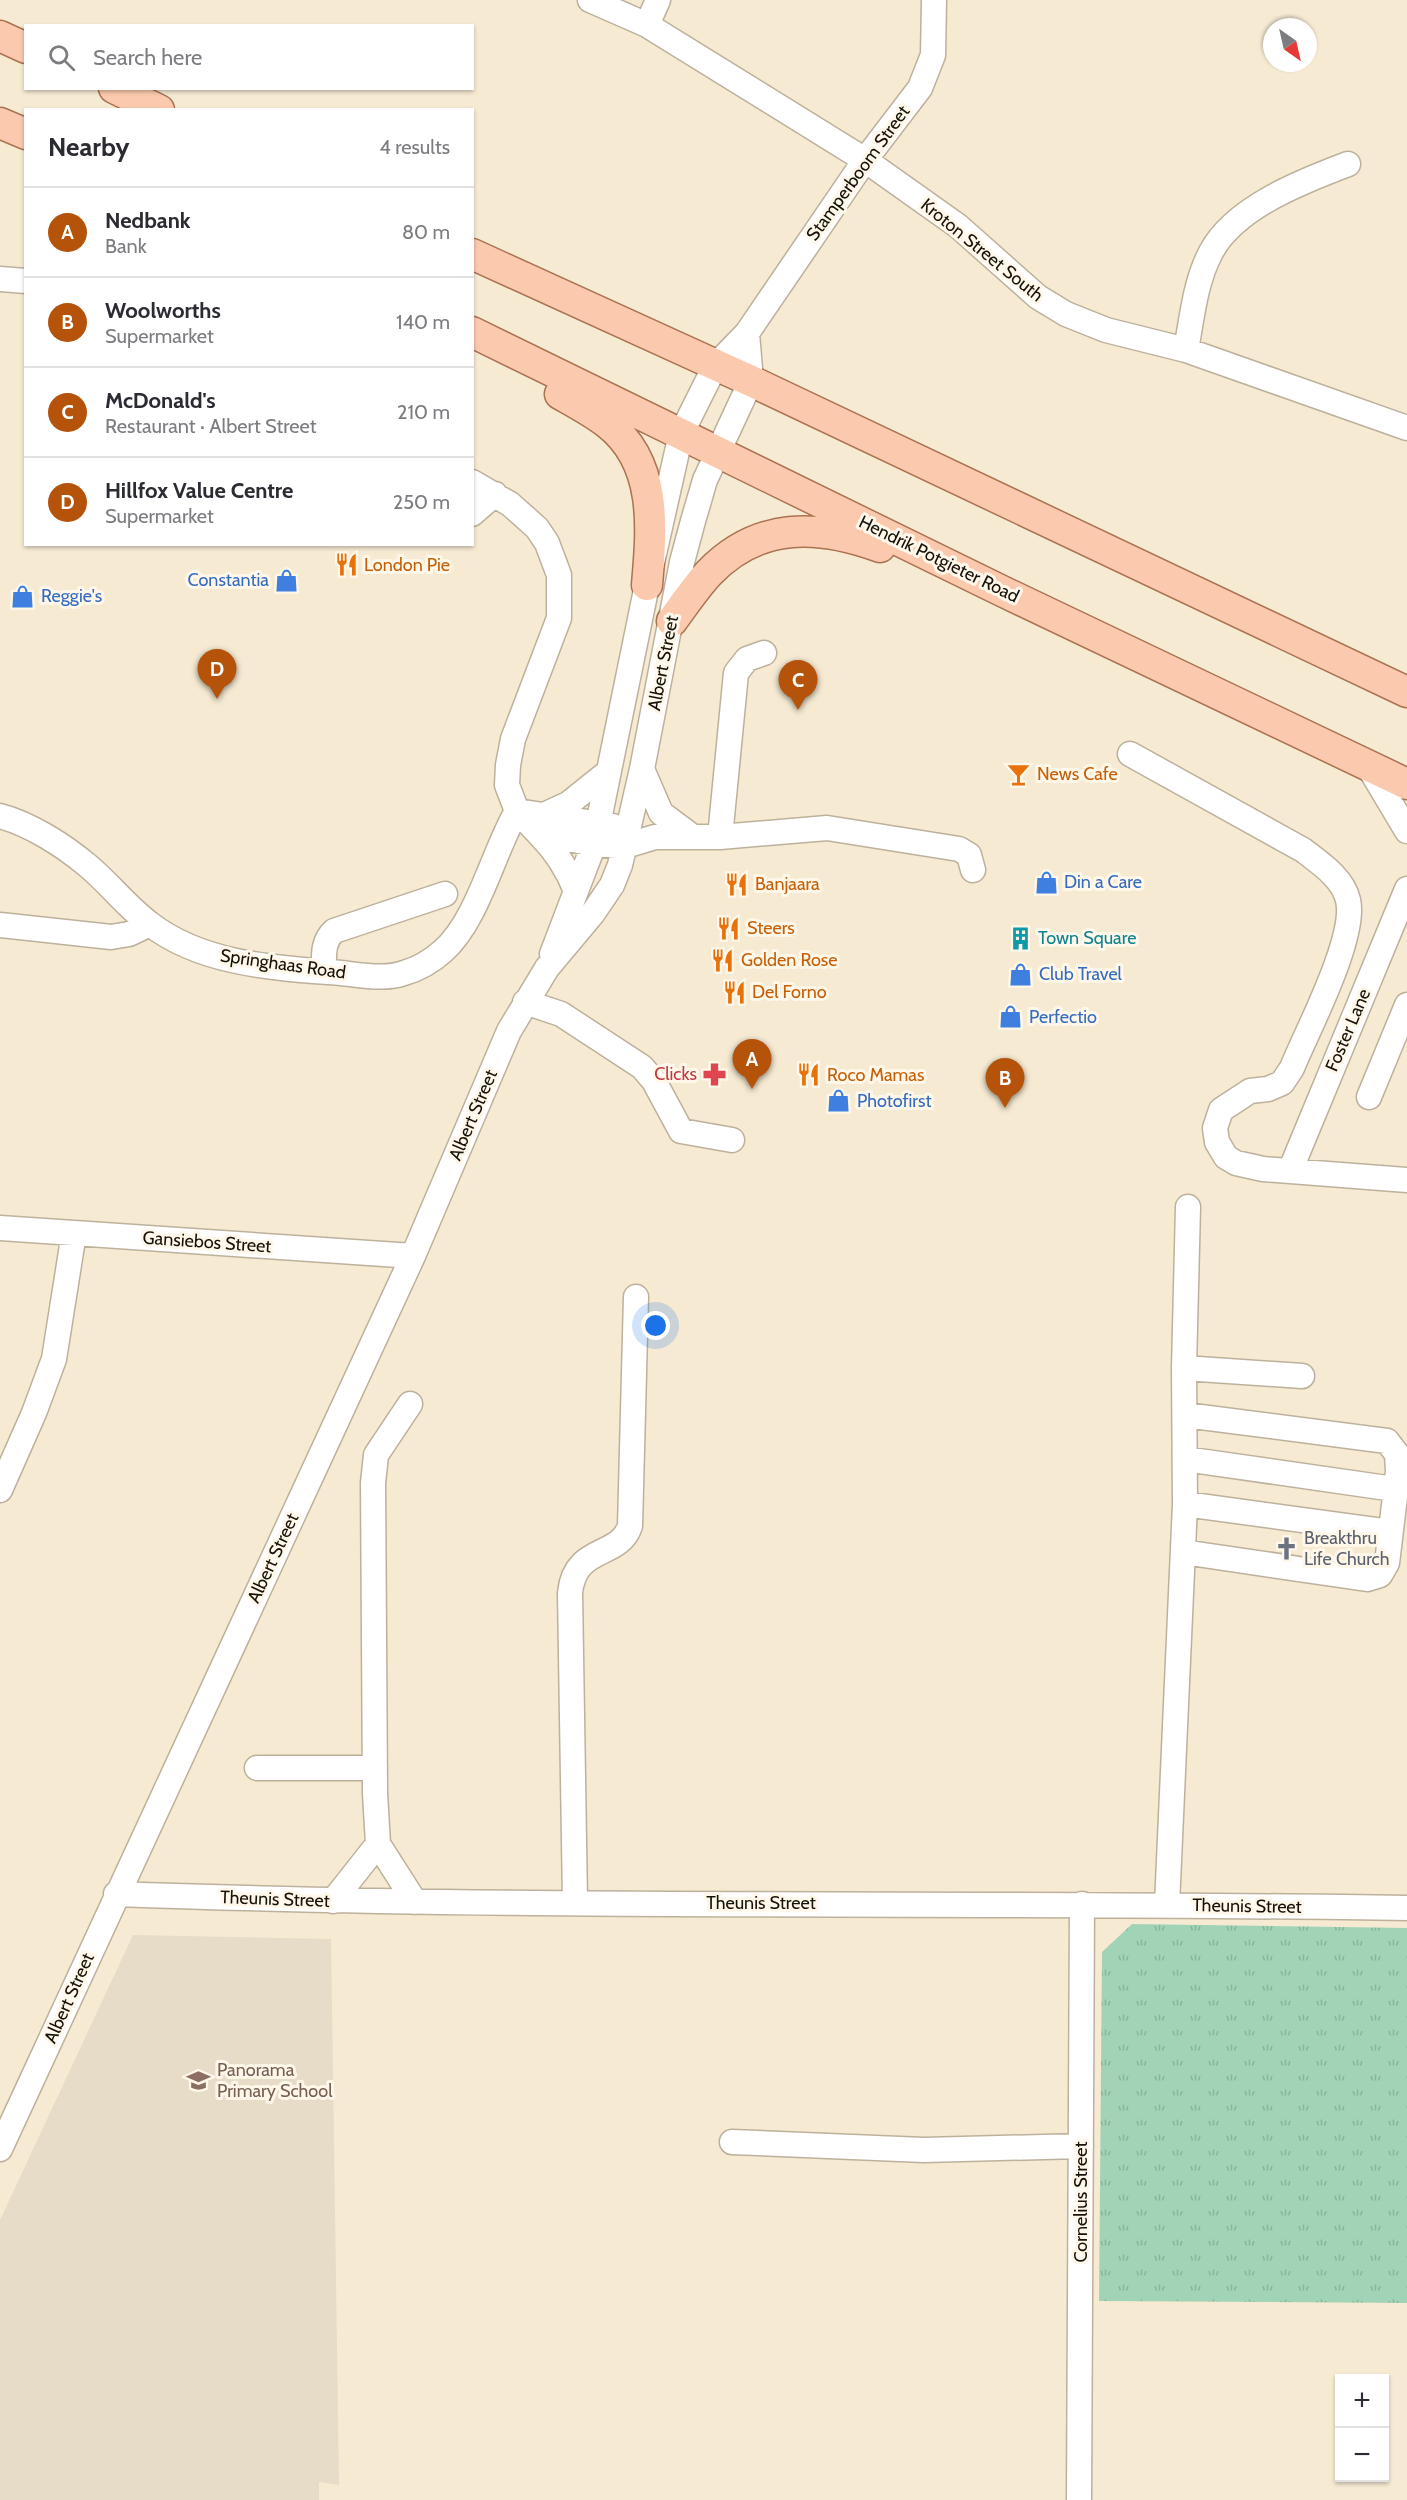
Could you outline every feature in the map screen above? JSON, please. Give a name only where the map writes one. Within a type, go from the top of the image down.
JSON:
[{"type":"main road","points":[[0,36],[24,47]]},
{"type":"main road","points":[[118,90],[155,108]]},
{"type":"main road","points":[[0,123],[24,133]]},
{"type":"main road","points":[[474,255],[751,381],[1407,692]]},
{"type":"main road","name":"Hendrik Potgieter Road","points":[[474,333],[1004,592],[1407,784]]},
{"type":"main road","points":[[474,341],[607,422],[623,437],[639,462],[649,491],[646,585]]},
{"type":"main road","points":[[672,621],[707,575],[722,561],[753,540],[784,532],[809,530],[837,534],[870,543],[1004,592]]},
{"type":"street","name":"Kroton Street South","points":[[590,0],[647,25],[865,159],[958,226],[1038,297],[1066,314],[1106,330],[1186,350],[1407,429]]},
{"type":"street","points":[[647,25],[658,0]]},
{"type":"street","name":"Stamperboom Street","points":[[715,366],[747,333],[865,159],[920,88],[928,73],[933,55],[934,0]]},
{"type":"street","points":[[1186,350],[1198,285],[1211,252],[1227,229],[1275,197],[1310,178],[1348,164]]},
{"type":"street","points":[[0,279],[24,281]]},
{"type":"street","points":[[747,333],[751,381]]},
{"type":"street","name":"Albert Street","points":[[547,968],[597,834],[646,585],[681,434],[715,366]]},
{"type":"street","name":"Albert Street","points":[[0,2149],[116,1894],[414,1256],[497,1058],[525,1002],[547,968],[576,936],[612,885],[642,769],[682,562],[693,521],[705,480],[751,381]]},
{"type":"street","points":[[474,483],[495,494],[537,528],[547,543],[557,568],[561,592],[559,618],[551,644],[513,739],[507,785],[517,811],[541,824],[626,837],[720,837],[820,829],[842,830],[959,849],[969,855],[973,870]]},
{"type":"street","points":[[474,512],[495,494]]},
{"type":"street","points":[[720,837],[736,673],[747,659],[764,653]]},
{"type":"street","points":[[1130,754],[1303,850],[1327,869],[1348,898],[1351,918],[1338,959],[1292,1068],[1281,1083],[1268,1089],[1250,1091],[1221,1110],[1215,1128],[1217,1142],[1226,1157],[1236,1163],[1263,1169],[1407,1180]]},
{"type":"street","points":[[1367,764],[1407,831]]},
{"type":"street","points":[[642,769],[661,813],[693,837]]},
{"type":"street","points":[[541,824],[589,790],[608,772]]},
{"type":"street","name":"Springhaas Road","points":[[0,816],[45,837],[87,865],[150,924],[182,944],[218,957],[260,965],[382,976],[403,974],[424,964],[443,951],[460,933],[503,835],[517,811]]},
{"type":"street","points":[[541,824],[568,869],[576,891]]},
{"type":"street","name":"Foster Lane","points":[[1290,1171],[1407,889]]},
{"type":"street","points":[[324,971],[325,945],[327,937],[334,931],[445,894]]},
{"type":"street","points":[[0,925],[111,936],[129,934],[150,924]]},
{"type":"street","points":[[525,1002],[561,1014],[642,1067],[654,1081],[681,1131],[732,1140]]},
{"type":"street","points":[[1369,1096],[1407,1005]]},
{"type":"street","points":[[1167,1905],[1184,1552],[1184,1368],[1188,1207]]},
{"type":"street","name":"Gansiebos Street","points":[[0,1228],[414,1256]]},
{"type":"street","points":[[0,1490],[34,1413],[54,1359],[74,1233]]},
{"type":"street","points":[[575,1902],[570,1593],[573,1575],[579,1566],[624,1539],[630,1526],[636,1297]]},
{"type":"street","points":[[1184,1368],[1302,1376]]},
{"type":"street","points":[[410,1404],[376,1455],[374,1469],[375,1768],[378,1844],[415,1902]]},
{"type":"street","points":[[1184,1552],[1367,1579],[1380,1575],[1387,1563],[1394,1489],[1398,1472],[1397,1454],[1387,1441],[1185,1415]]},
{"type":"street","points":[[1185,1459],[1394,1489]]},
{"type":"street","points":[[1185,1504],[1390,1532]]},
{"type":"street","points":[[257,1768],[375,1768]]},
{"type":"street","points":[[333,1901],[378,1844]]},
{"type":"street","name":"Theunis Street","points":[[116,1894],[415,1902],[1082,1904],[1407,1908]]},
{"type":"street","name":"Cornelius Street","points":[[1079,2500],[1082,1904]]},
{"type":"street","points":[[732,2142],[924,2150],[1081,2146]]},
{"type":"shaded area","name":"Panorama Primary School","points":[[133,1935],[331,1939],[339,2485],[319,2482],[319,2500],[0,2500],[0,2220]]},
{"type":"green space","points":[[1132,1924],[1407,1928],[1407,2303],[1099,2301],[1102,1952]]},
{"type":"place","name":"London Pie","points":[[346,565]]},
{"type":"place","name":"Constantia","points":[[287,580]]},
{"type":"place","name":"Reggie's","points":[[23,596]]},
{"type":"place","name":"Hillfox Value Centre","points":[[217,699]]},
{"type":"place","name":"McDonald's","points":[[798,710]]},
{"type":"place","name":"News Cafe","points":[[1019,774]]},
{"type":"place","name":"Din a Care","points":[[1046,882]]},
{"type":"place","name":"Banjaara","points":[[737,884]]},
{"type":"place","name":"Steers","points":[[729,928]]},
{"type":"place","name":"Town Square","points":[[1020,938]]},
{"type":"place","name":"Golden Rose","points":[[723,960]]},
{"type":"place","name":"Club Travel","points":[[1021,974]]},
{"type":"place","name":"Del Forno","points":[[734,992]]},
{"type":"place","name":"Perfectio","points":[[1011,1017]]},
{"type":"place","name":"Clicks","points":[[715,1074]]},
{"type":"place","name":"Roco Mamas","points":[[809,1075]]},
{"type":"place","name":"Nedbank","points":[[752,1089]]},
{"type":"place","name":"Photofirst","points":[[839,1101]]},
{"type":"place","name":"Woolworths","points":[[1005,1108]]},
{"type":"place","name":"Breakthru Life Church","points":[[1286,1548]]},
{"type":"place","name":"Panorama Primary School","points":[[199,2080]]}]
